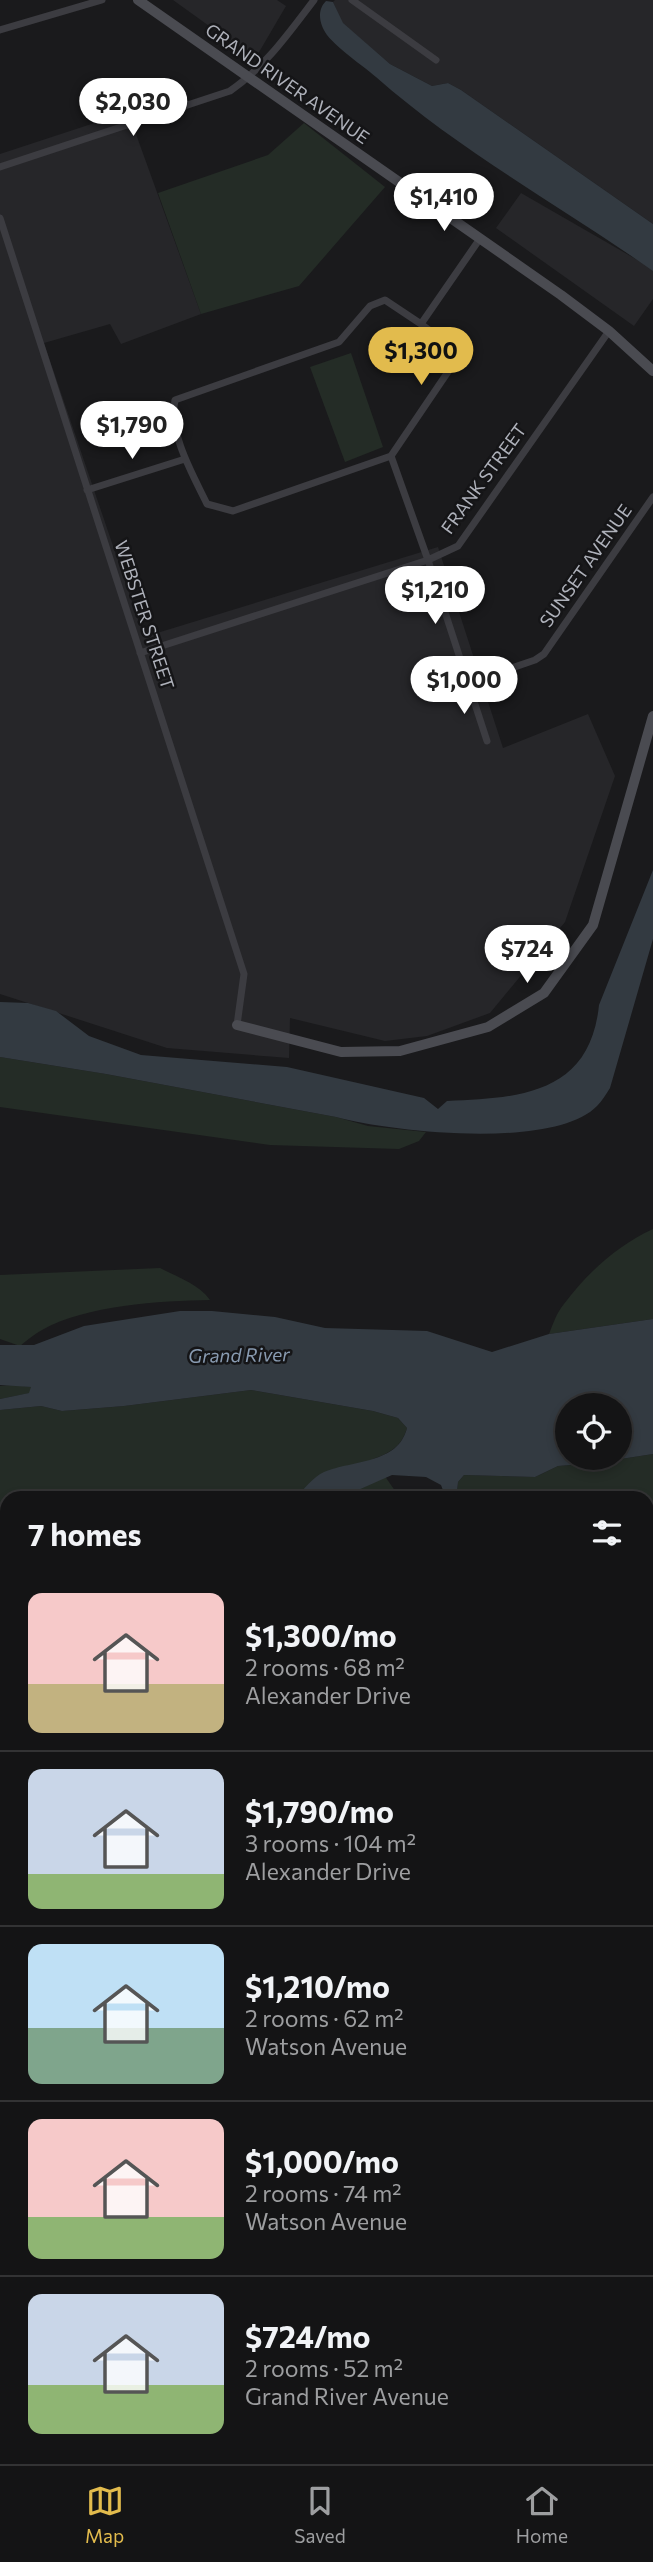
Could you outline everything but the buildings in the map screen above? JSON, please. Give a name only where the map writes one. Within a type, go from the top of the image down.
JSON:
[{"type":"street","points":[[0,30],[102,0]]},
{"type":"street","name":"GRAND RIVER AVENUE","points":[[138,0],[609,331],[653,371]]},
{"type":"street","points":[[0,167],[230,91],[251,77],[267,61],[314,0]]},
{"type":"street","points":[[352,0],[436,60]]},
{"type":"street","name":"WEBSTER STREET","points":[[0,218],[244,974],[237,1025]]},
{"type":"street","points":[[421,324],[480,240]]},
{"type":"street","points":[[385,300],[421,324],[456,351],[456,360],[391,456],[233,511],[207,504],[185,459],[172,414],[176,400],[339,342],[370,306],[385,300]]},
{"type":"street","name":"FRANK STREET","points":[[140,653],[428,561],[458,546],[609,331]]},
{"type":"street","points":[[391,456],[486,741]]},
{"type":"street","points":[[87,490],[185,459]]},
{"type":"street","name":"SUNSET AVENUE","points":[[468,683],[535,660],[544,654],[653,497]]},
{"type":"street","points":[[237,1025],[341,1052],[400,1051],[488,1027],[544,993],[593,925],[653,716]]},
{"type":"shaded area","points":[[173,0],[277,0],[286,6],[255,59]]},
{"type":"shaded area","points":[[653,0],[653,224],[461,90],[448,83],[432,86],[390,64],[342,23],[333,2]]},
{"type":"shaded area","points":[[128,112],[201,314],[121,344],[110,324],[44,343],[144,637],[438,547],[503,748],[588,714],[615,776],[565,922],[490,1013],[427,1036],[385,1041],[290,1018],[289,1058],[167,1048],[0,994],[0,154]]},
{"type":"shaded area","points":[[304,123],[385,187],[299,286],[201,314],[158,193],[268,155]]},
{"type":"shaded area","points":[[521,193],[653,269],[653,299],[634,326],[496,228]]},
{"type":"shaded area","points":[[351,353],[383,447],[345,462],[310,367]]},
{"type":"shaded area","points":[[0,1057],[336,1117],[368,1126],[426,1132],[419,1141],[399,1149],[270,1145],[0,1107]]},
{"type":"shaded area","points":[[653,1229],[653,1319],[549,1334],[562,1307],[593,1271],[628,1243]]},
{"type":"shaded area","points":[[160,1268],[194,1285],[210,1300],[146,1303],[80,1315],[42,1330],[20,1346],[0,1339],[0,1275]]},
{"type":"shaded area","points":[[0,1386],[32,1387],[30,1393],[0,1399]]},
{"type":"shaded area","points":[[251,1390],[373,1411],[398,1418],[407,1428],[402,1440],[390,1451],[373,1459],[395,1491],[0,1491],[0,1410],[41,1406],[62,1411]]},
{"type":"shaded area","points":[[653,1454],[653,1491],[457,1491],[458,1482],[464,1475],[535,1477],[555,1467],[555,1470],[632,1470],[632,1457]]},
{"type":"water","points":[[326,1],[333,2],[343,23],[390,64],[432,86],[448,83],[461,90],[653,224],[653,271],[442,130],[344,51],[322,27],[320,14]]},
{"type":"water","points":[[653,870],[653,939],[610,1088],[597,1106],[576,1120],[510,1133],[471,1134],[394,1128],[0,1057],[0,1002],[28,1003],[56,1011],[89,1036],[141,1055],[287,1067],[424,1098],[438,1109],[447,1101],[525,1093],[566,1074],[582,1057],[593,1035],[599,1005]]},
{"type":"water","name":"Grand River","points":[[180,1311],[275,1317],[325,1328],[427,1331],[492,1352],[549,1334],[653,1319],[653,1454],[632,1457],[632,1393],[555,1393],[555,1467],[535,1477],[464,1475],[458,1482],[457,1491],[443,1491],[441,1485],[426,1477],[392,1475],[356,1491],[303,1491],[324,1472],[384,1455],[402,1440],[407,1428],[398,1418],[373,1411],[251,1390],[62,1411],[41,1406],[0,1410],[0,1399],[29,1393],[31,1387],[0,1385],[0,1345],[34,1345],[84,1326]]}]
